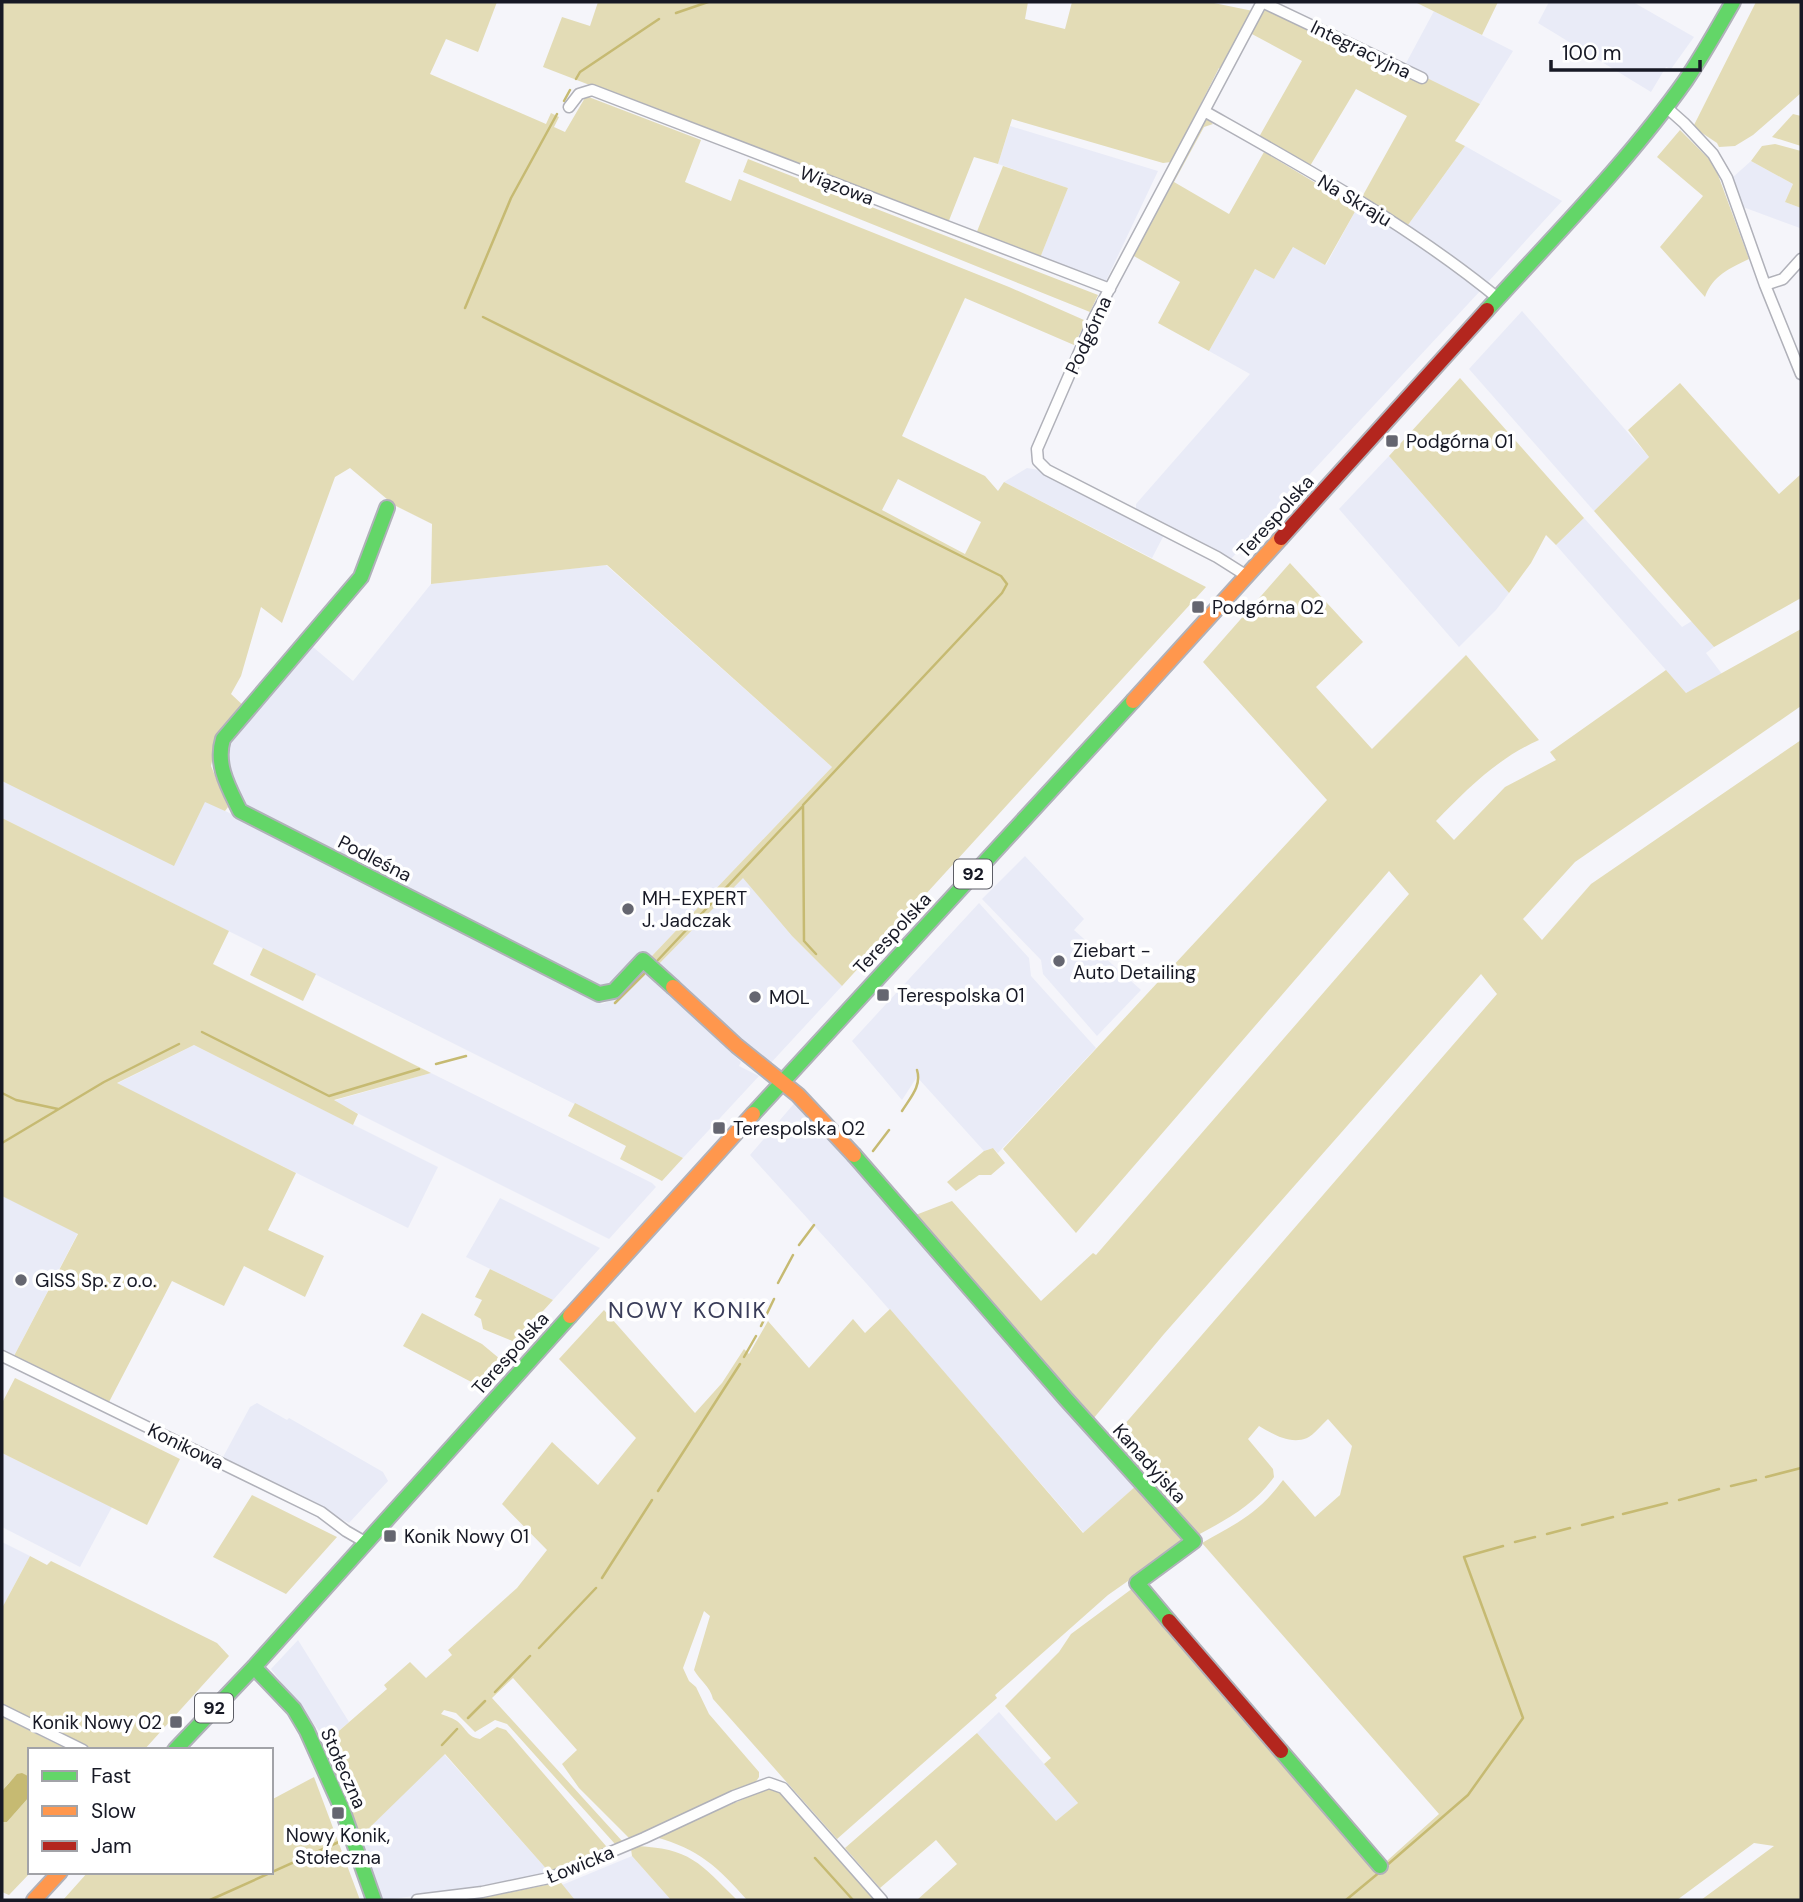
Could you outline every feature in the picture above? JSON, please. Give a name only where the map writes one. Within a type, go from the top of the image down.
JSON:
[{"type":"main road","name":"Terespolska","points":[[177,1748],[254,1667],[782,1082],[1499,299],[1635,146],[1666,107],[1688,77],[1733,2]]},
{"type":"main road","name":"Podleśna","points":[[387,508],[361,577],[223,739],[219,748],[221,770],[240,811],[599,994],[614,991],[643,960],[737,1046],[782,1082]]},
{"type":"main road","name":"Kanadyjska","points":[[782,1082],[818,1114],[1066,1399],[1194,1541],[1137,1583],[1380,1866]]},
{"type":"main road","name":"Stołeczna","points":[[254,1667],[294,1710],[307,1731],[342,1809],[374,1900]]},
{"type":"main road","points":[[34,1900],[58,1874]]},
{"type":"street","name":"Integracyjna","points":[[1262,2],[1422,78]]},
{"type":"street","name":"Podgórna","points":[[1247,576],[1217,557],[1047,470],[1038,461],[1037,449],[1110,289],[1262,2]]},
{"type":"street","name":"Wiązowa","points":[[569,107],[579,94],[592,90],[1110,289]]},
{"type":"street","points":[[1666,107],[1684,122],[1713,155],[1727,178],[1765,285],[1801,374]]},
{"type":"street","name":"Na Skraju","points":[[1204,111],[1414,236],[1499,299]]},
{"type":"street","points":[[1765,285],[1783,279],[1801,259]]},
{"type":"street","name":"Konikowa","points":[[2,1356],[321,1512],[365,1542]]},
{"type":"street","points":[[2,1710],[79,1748]]},
{"type":"street","name":"Łowicka","points":[[417,1900],[463,1898],[531,1884],[644,1839],[769,1783],[783,1788],[883,1900]]},
{"type":"shaded area","points":[[2,2],[497,2],[478,52],[446,39],[430,74],[546,124],[551,113],[559,117],[554,127],[565,132],[586,96],[701,140],[685,182],[731,201],[739,179],[1009,287],[1084,320],[1085,324],[1074,345],[965,298],[902,436],[985,476],[998,491],[1004,482],[1206,587],[842,986],[792,936],[743,878],[658,965],[650,958],[832,767],[607,565],[431,584],[432,524],[394,505],[350,468],[335,477],[282,623],[261,607],[241,676],[231,694],[246,708],[216,741],[211,766],[228,807],[225,811],[205,802],[174,866],[2,781]],"holes":[[[898,479],[981,522],[965,554],[882,510]]]},
{"type":"shaded area","points":[[598,2],[1028,2],[1025,19],[1065,29],[1072,2],[1209,2],[1253,11],[1223,69],[1219,68],[1171,162],[1163,163],[1012,119],[998,164],[974,157],[948,223],[543,67],[562,17],[590,26]]},
{"type":"shaded area","points":[[1415,2],[1498,2],[1482,35]]},
{"type":"shaded area","points":[[1549,2],[1633,2],[1694,37],[1671,69],[1666,67],[1651,92],[1538,23]]},
{"type":"shaded area","points":[[1756,2],[1801,2],[1801,93],[1753,135],[1735,146],[1719,147],[1693,127]]},
{"type":"shaded area","points":[[1265,10],[1424,83],[1427,78],[1480,104],[1455,141],[1465,146],[1408,225],[1362,197],[1407,116],[1356,89],[1310,166],[1259,137],[1302,61],[1250,33]]},
{"type":"shaded area","points":[[1434,11],[1513,51],[1480,104],[1404,67]]},
{"type":"shaded area","points":[[1793,114],[1801,116],[1801,146],[1772,137]]},
{"type":"shaded area","points":[[1207,119],[1213,124],[1204,127],[1174,182],[1229,214],[1264,152],[1357,208],[1325,265],[1293,247],[1274,279],[1255,269],[1209,351],[1158,323],[1180,282],[1132,255],[1203,120]]},
{"type":"shaded area","points":[[1010,126],[1158,171],[1105,283],[1040,258],[1068,188],[998,164]]},
{"type":"shaded area","points":[[1680,130],[1714,164],[1749,259],[1717,278],[1705,297],[1660,247],[1703,196],[1657,157]]},
{"type":"shaded area","points":[[1775,144],[1801,151],[1801,208],[1785,202],[1793,184],[1751,161],[1762,146]]},
{"type":"shaded area","points":[[1465,146],[1562,201],[1488,282],[1408,225]]},
{"type":"shaded area","points":[[748,159],[1098,295],[1090,312],[743,172]]},
{"type":"shaded area","points":[[1751,161],[1793,184],[1785,202],[1801,208],[1800,228],[1743,207],[1732,178]]},
{"type":"shaded area","points":[[1003,166],[1068,188],[1040,258],[976,234]]},
{"type":"shaded area","points":[[1357,208],[1403,234],[1481,290],[1231,559],[1136,510],[1136,504],[1250,374],[1209,351],[1255,269],[1274,279],[1293,247],[1326,265]]},
{"type":"shaded area","points":[[1522,311],[1649,457],[1594,511],[1469,369]]},
{"type":"shaded area","points":[[1460,378],[1584,518],[1556,545],[1546,535],[1531,563],[1509,593],[1389,456]]},
{"type":"shaded area","points":[[1680,383],[1779,494],[1801,474],[1801,598],[1714,647],[1594,511],[1649,457],[1628,430]]},
{"type":"shaded area","points":[[1389,456],[1509,593],[1459,647],[1339,509]]},
{"type":"shaded area","points":[[1027,468],[1039,470],[1164,535],[1152,558],[1004,482]]},
{"type":"shaded area","points":[[1584,518],[1682,627],[1692,621],[1714,647],[1706,653],[1722,674],[1686,693],[1556,545]]},
{"type":"shaded area","points":[[1290,563],[1363,642],[1316,687],[1372,749],[1466,655],[1539,740],[1497,765],[1471,786],[1436,821],[1454,840],[1505,787],[1556,760],[1550,752],[1666,670],[1686,693],[1801,629],[1801,706],[1575,862],[1523,919],[1542,940],[1591,884],[1801,740],[1801,1900],[1701,1900],[1774,1846],[1754,1843],[1677,1900],[917,1900],[957,1864],[936,1840],[880,1888],[845,1848],[977,1733],[1056,1821],[1078,1803],[1044,1764],[1051,1758],[1005,1706],[1059,1652],[1071,1634],[1133,1588],[1378,1869],[1439,1814],[1202,1543],[1256,1510],[1283,1480],[1315,1517],[1340,1495],[1352,1446],[1328,1419],[1307,1438],[1301,1440],[1282,1438],[1259,1426],[1248,1439],[1273,1469],[1274,1477],[1248,1504],[1196,1536],[1111,1440],[1497,994],[1481,974],[1164,1334],[1093,1419],[913,1216],[952,1201],[1041,1301],[1093,1253],[1096,1255],[1409,894],[1389,871],[1076,1233],[1003,1149],[1327,800],[1203,662]]},
{"type":"shaded area","points":[[606,565],[832,767],[650,958],[644,952],[616,982],[600,987],[245,807],[224,757],[226,748],[313,647],[353,681],[431,584]]},
{"type":"shaded area","points":[[2,780],[206,801],[602,1004],[610,1001],[643,970],[741,1062],[739,1066],[759,1076],[683,1158],[2,818]]},
{"type":"shaded area","points":[[2,818],[229,931],[213,964],[431,1073],[334,1100],[358,1114],[353,1125],[194,1045],[117,1083],[296,1173],[268,1230],[324,1256],[305,1297],[244,1266],[224,1306],[172,1281],[109,1402],[14,1356],[78,1234],[2,1196]]},
{"type":"shaded area","points":[[1025,856],[1084,919],[1074,930],[1141,990],[1097,1036],[1043,974],[1041,960],[982,899]]},
{"type":"shaded area","points":[[743,877],[792,936],[842,986],[768,1066],[658,965]]},
{"type":"shaded area","points":[[979,903],[1029,958],[1031,976],[1096,1048],[998,1153],[993,1148],[984,1151],[917,1077],[902,1100],[852,1041]]},
{"type":"shaded area","points":[[263,948],[316,974],[303,1001],[250,975]]},
{"type":"shaded area","points":[[194,1045],[438,1167],[408,1228],[116,1084]]},
{"type":"shaded area","points":[[431,1073],[656,1187],[609,1239],[333,1101]]},
{"type":"shaded area","points":[[798,1099],[1137,1485],[1084,1533],[866,1283],[750,1155]]},
{"type":"shaded area","points":[[575,1103],[683,1158],[662,1181],[620,1159],[626,1146],[568,1116]]},
{"type":"shaded area","points":[[993,1148],[1005,1163],[991,1175],[979,1175],[956,1191],[947,1182],[984,1151]]},
{"type":"shaded area","points":[[3,1195],[78,1233],[14,1356],[2,1350]]},
{"type":"shaded area","points":[[500,1198],[600,1248],[553,1300],[466,1257]]},
{"type":"shaded area","points":[[490,1269],[553,1300],[515,1342],[483,1329],[481,1319],[474,1315],[482,1300],[475,1297]]},
{"type":"shaded area","points":[[890,1309],[1083,1533],[1137,1485],[1185,1541],[1108,1595],[995,1695],[997,1698],[837,1839],[713,1699],[694,1670],[710,1616],[704,1611],[683,1668],[709,1714],[759,1772],[753,1786],[630,1839],[579,1788],[562,1764],[577,1750],[513,1678],[492,1698],[622,1844],[615,1844],[507,1724],[495,1720],[475,1732],[456,1713],[444,1710],[441,1714],[457,1721],[476,1738],[480,1739],[497,1727],[506,1730],[606,1846],[605,1851],[550,1873],[445,1754],[360,1837],[324,1744],[387,1689],[384,1685],[410,1662],[426,1678],[452,1655],[448,1650],[517,1588],[547,1550],[502,1504],[552,1442],[598,1485],[636,1438],[559,1359],[604,1310],[695,1413],[722,1383],[744,1349],[749,1354],[768,1321],[809,1368],[853,1319],[865,1333]]},
{"type":"shaded area","points":[[422,1313],[482,1344],[500,1359],[477,1385],[403,1346]]},
{"type":"shaded area","points":[[15,1378],[180,1459],[147,1525],[2,1453],[2,1403]]},
{"type":"shaded area","points":[[257,1403],[287,1420],[289,1418],[383,1472],[388,1481],[349,1523],[222,1459],[250,1407]]},
{"type":"shaded area","points":[[2,1453],[112,1507],[80,1567],[2,1527]]},
{"type":"shaded area","points":[[252,1495],[337,1537],[286,1594],[213,1557]]},
{"type":"shaded area","points":[[2,1542],[30,1556],[2,1608]]},
{"type":"shaded area","points":[[30,1556],[47,1565],[51,1561],[217,1643],[229,1656],[146,1748],[90,1748],[2,1704],[2,1608]]},
{"type":"shaded area","points":[[298,1640],[349,1722],[327,1741],[271,1669]]},
{"type":"shaded area","points":[[999,1712],[1078,1803],[1056,1822],[977,1733]]},
{"type":"shaded area","points":[[2,1717],[65,1748],[28,1748],[28,1776],[17,1776],[2,1791]]},
{"type":"shaded area","points":[[444,1754],[550,1873],[464,1890],[382,1900],[360,1837]]},
{"type":"shaded area","points":[[17,1774],[28,1776],[28,1798],[7,1822],[2,1822],[2,1791]]},
{"type":"shaded area","points":[[314,1777],[360,1900],[63,1900],[86,1874],[273,1874],[273,1799]]},
{"type":"shaded area","points":[[775,1788],[782,1791],[880,1900],[747,1900],[707,1861],[684,1847],[655,1837]]},
{"type":"shaded area","points":[[28,1798],[29,1874],[9,1895],[2,1892],[2,1822],[7,1822]]},
{"type":"shaded area","points":[[635,1846],[654,1847],[682,1854],[703,1867],[737,1900],[671,1900],[632,1856],[631,1849]]},
{"type":"shaded area","points":[[632,1856],[671,1900],[575,1900],[562,1885]]},
{"type":"shaded area","points":[[558,1879],[575,1900],[472,1900],[546,1885]]},
{"type":"waterway","points":[[676,13],[708,2]]},
{"type":"waterway","points":[[576,79],[580,72],[659,19]]},
{"type":"waterway","points":[[564,101],[570,90]]},
{"type":"waterway","points":[[465,308],[511,198],[557,114]]},
{"type":"waterway","points":[[483,317],[1001,576],[1007,584],[1002,593],[803,805],[804,941],[816,954]]},
{"type":"waterway","points":[[658,960],[802,807]]},
{"type":"waterway","points":[[615,1003],[644,974]]},
{"type":"waterway","points":[[202,1032],[329,1096],[419,1069]]},
{"type":"waterway","points":[[2,1143],[104,1082],[179,1044]]},
{"type":"waterway","points":[[436,1064],[466,1056]]},
{"type":"waterway","points":[[902,1111],[917,1087],[917,1070]]},
{"type":"waterway","points":[[2,1093],[16,1100],[58,1109]]},
{"type":"waterway","points":[[873,1151],[889,1130]]},
{"type":"waterway","points":[[799,1245],[814,1225]]},
{"type":"waterway","points":[[778,1283],[793,1255]]},
{"type":"waterway","points":[[761,1326],[774,1299]]},
{"type":"waterway","points":[[744,1357],[756,1336]]},
{"type":"waterway","points":[[658,1491],[740,1364]]},
{"type":"waterway","points":[[1766,1477],[1801,1468]]},
{"type":"waterway","points":[[1731,1486],[1756,1480]]},
{"type":"waterway","points":[[1679,1500],[1719,1489]]},
{"type":"waterway","points":[[602,1578],[652,1500]]},
{"type":"waterway","points":[[1623,1514],[1667,1503]]},
{"type":"waterway","points":[[1582,1525],[1613,1517]]},
{"type":"waterway","points":[[1547,1534],[1570,1528]]},
{"type":"waterway","points":[[1515,1542],[1535,1537]]},
{"type":"waterway","points":[[1386,1866],[1468,1795],[1523,1718],[1464,1557],[1503,1546]]},
{"type":"waterway","points":[[539,1648],[596,1588]]},
{"type":"waterway","points":[[495,1692],[530,1656]]},
{"type":"waterway","points":[[468,1718],[485,1701]]},
{"type":"waterway","points":[[442,1745],[457,1729]]},
{"type":"waterway","points":[[273,1872],[341,1841]]},
{"type":"waterway","points":[[815,1858],[853,1900]]},
{"type":"waterway","points":[[1346,1900],[1381,1871]]},
{"type":"waterway","points":[[210,1900],[268,1874]]},
{"type":"traffic: fast","points":[[1487,310],[1590,198],[1664,110],[1686,80],[1733,2]]},
{"type":"traffic: fast","points":[[387,508],[361,577],[223,739],[222,767],[240,811],[599,994],[614,991],[643,960],[673,987]]},
{"type":"traffic: fast","points":[[753,1114],[1133,701]]},
{"type":"traffic: fast","points":[[854,1155],[1066,1399],[1194,1541],[1137,1583],[1169,1621]]},
{"type":"traffic: fast","points":[[177,1748],[254,1667],[570,1316]]},
{"type":"traffic: fast","points":[[254,1667],[294,1709],[307,1731],[342,1809],[374,1900]]},
{"type":"traffic: fast","points":[[1281,1751],[1380,1866]]},
{"type":"traffic: slow","points":[[1133,701],[1281,538]]},
{"type":"traffic: slow","points":[[673,987],[737,1046],[798,1095],[854,1155]]},
{"type":"traffic: slow","points":[[570,1316],[753,1114]]},
{"type":"traffic: slow","points":[[34,1900],[58,1874]]},
{"type":"traffic: jam","points":[[1281,538],[1487,310]]},
{"type":"traffic: jam","points":[[1169,1621],[1281,1751]]},
{"type":"place","name":"Podgórna 01","points":[[1392,441]]},
{"type":"place","name":"Podgórna 02","points":[[1198,607]]},
{"type":"place","name":"MH-EXPERT J. Jadczak","points":[[628,909]]},
{"type":"place","name":"Ziebart - Auto Detailing","points":[[1059,961]]},
{"type":"place","name":"Terespolska 01","points":[[883,995]]},
{"type":"place","name":"MOL","points":[[755,997]]},
{"type":"place","name":"Terespolska 02","points":[[719,1128]]},
{"type":"place","name":"GISS Sp. z o.o.","points":[[21,1280]]},
{"type":"place","name":"Konik Nowy 01","points":[[390,1536]]},
{"type":"place","name":"Konik Nowy 02","points":[[176,1722]]},
{"type":"place","name":"Nowy Konik, Stołeczna","points":[[338,1813]]},
{"type":"district","name":"NOWY KONIK","points":[[688,1310]]}]
